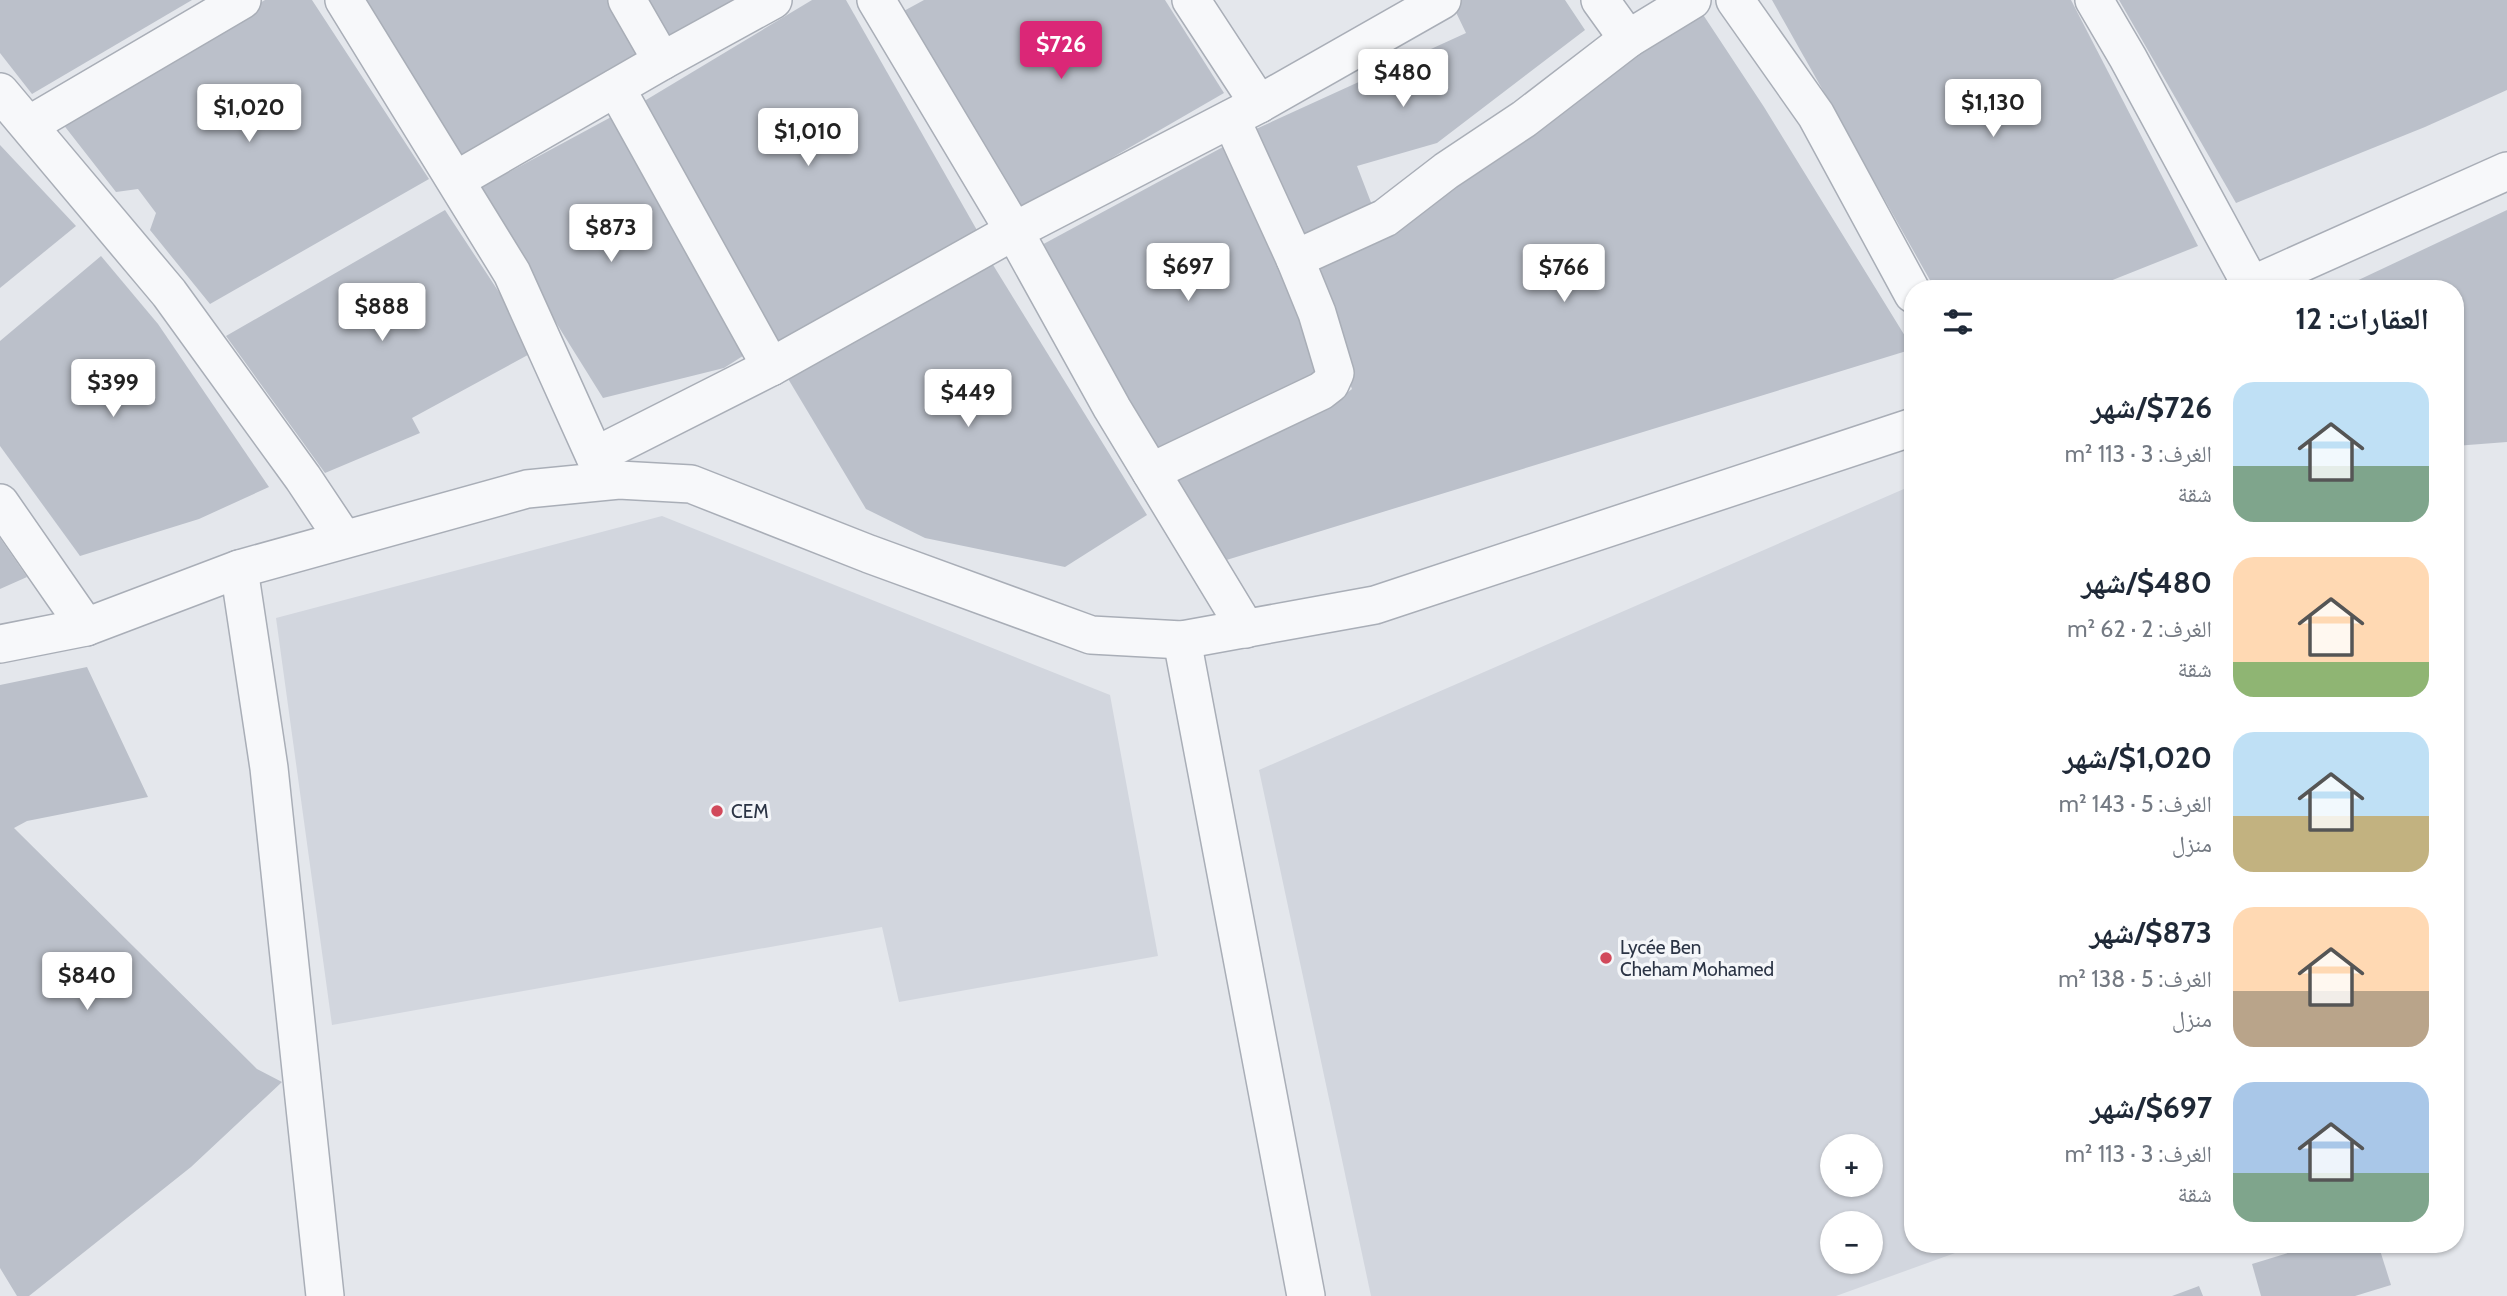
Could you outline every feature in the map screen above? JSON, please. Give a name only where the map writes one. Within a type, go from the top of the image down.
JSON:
[{"type":"street","points":[[29,125],[242,0]]},
{"type":"street","points":[[344,0],[512,273],[600,469],[619,480],[691,484],[869,554],[1091,635],[1182,640],[1375,605],[1904,430]]},
{"type":"street","points":[[627,0],[662,61]]},
{"type":"street","points":[[456,180],[773,0]]},
{"type":"street","points":[[1151,472],[1321,391],[1333,379],[1335,373],[1317,313],[1295,259],[1245,112],[1191,0]]},
{"type":"street","points":[[0,644],[86,627],[239,569],[342,538],[600,469],[771,367],[1014,231],[1245,112],[1442,0]]},
{"type":"street","points":[[1600,0],[1628,39]]},
{"type":"street","points":[[1295,259],[1385,218],[1446,171],[1524,119],[1628,39],[1692,0]]},
{"type":"street","points":[[1735,0],[1816,115],[1906,280]]},
{"type":"street","points":[[2094,0],[2128,58],[2243,280]]},
{"type":"street","points":[[890,4],[1112,408],[1245,629]]},
{"type":"street","points":[[616,88],[771,367]]},
{"type":"street","points":[[0,92],[169,293],[303,478],[342,538]]},
{"type":"street","points":[[2263,280],[2507,171]]},
{"type":"street","points":[[0,503],[86,627]]},
{"type":"street","points":[[239,569],[269,768],[325,1296]]},
{"type":"street","points":[[1182,640],[1306,1296]]},
{"type":"shaded area","name":"Lycée Ben Cheham Mohamed","points":[[1904,489],[1904,1253],[1955,1253],[1836,1296],[1371,1296],[1259,770]]},
{"type":"shaded area","name":"CEM","points":[[662,516],[1110,695],[1158,956],[899,1002],[882,927],[332,1025],[276,618]]},
{"type":"building","points":[[0,0],[192,0],[32,94],[0,53]]},
{"type":"building","points":[[265,0],[312,0],[429,179],[210,304],[150,230],[156,213],[138,189],[116,192],[59,119]]},
{"type":"building","points":[[361,0],[609,0],[645,62],[460,162]]},
{"type":"building","points":[[637,0],[735,0],[661,42]]},
{"type":"building","points":[[812,0],[846,0],[978,232],[780,350],[636,106]]},
{"type":"building","points":[[924,0],[1165,0],[1224,93],[1018,212],[902,12]]},
{"type":"building","points":[[1450,0],[1565,0],[1585,30],[1437,143],[1357,166],[1372,205],[1292,242],[1245,134],[1466,33]]},
{"type":"building","points":[[1772,0],[2071,0],[2198,246],[2113,280],[1930,280]]},
{"type":"building","points":[[2119,0],[2507,0],[2507,90],[2425,127],[2236,203]]},
{"type":"building","points":[[1698,7],[1764,107],[1904,334],[1904,352],[1220,562],[1173,478],[1330,406],[1352,389],[1300,263],[1421,214]]},
{"type":"building","points":[[613,116],[746,354],[724,368],[603,398],[474,191]]},
{"type":"building","points":[[1234,141],[1327,375],[1159,461],[1038,247]]},
{"type":"building","points":[[0,145],[76,226],[0,288]]},
{"type":"building","points":[[445,210],[537,350],[412,418],[420,433],[325,473],[226,336]]},
{"type":"building","points":[[2507,210],[2507,442],[2464,445],[2464,280],[2358,280]]},
{"type":"building","points":[[101,256],[158,324],[269,487],[199,519],[80,556],[0,446],[0,341]]},
{"type":"building","points":[[990,260],[1147,515],[1065,567],[925,538],[866,509],[787,377]]},
{"type":"building","points":[[0,538],[27,577],[0,589]]},
{"type":"building","points":[[87,667],[148,797],[27,821],[14,828],[257,1069],[282,1082],[191,1167],[29,1296],[17,1296],[0,1268],[0,685]]},
{"type":"building","points":[[2288,1253],[2381,1253],[2391,1285],[2355,1296],[2261,1296],[2252,1264]]},
{"type":"building","points":[[2199,1286],[2203,1296],[2172,1296]]},
{"type":"place","name":"CEM","points":[[717,811]]},
{"type":"place","name":"Lycée Ben Cheham Mohamed","points":[[1606,958]]}]
